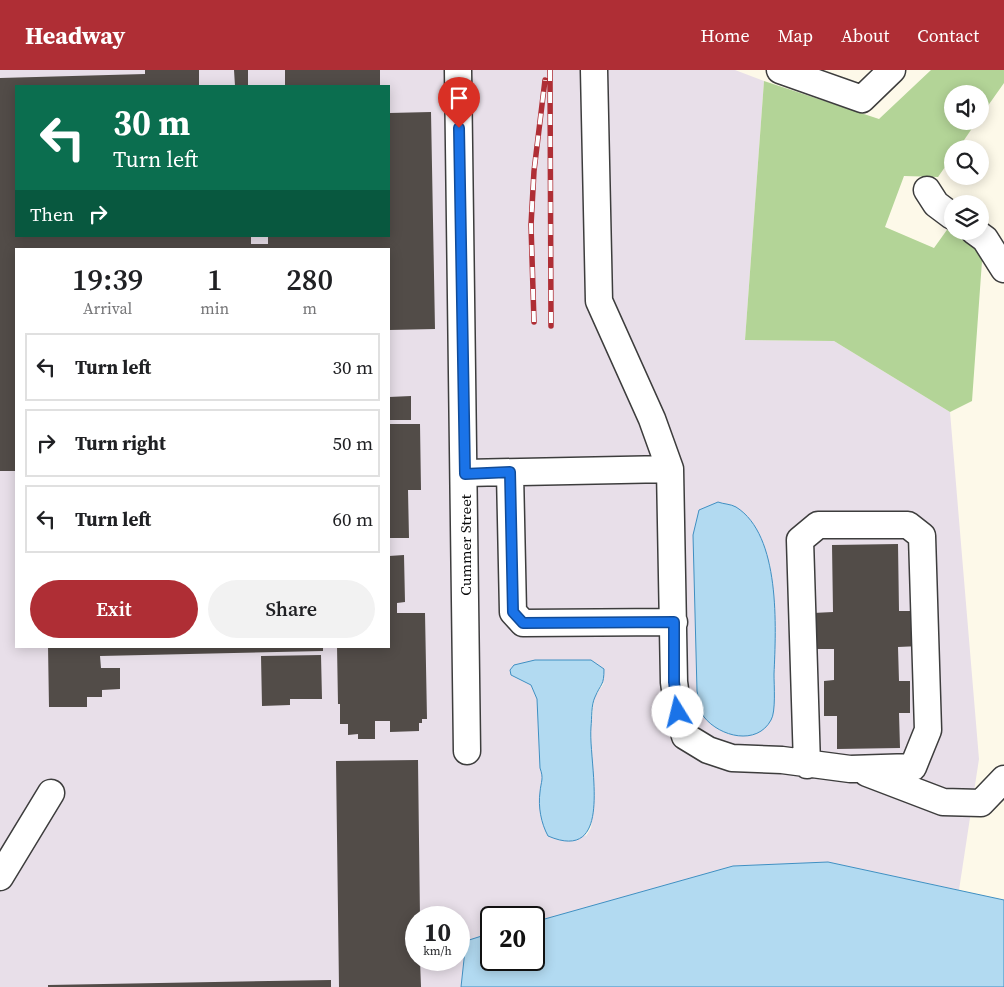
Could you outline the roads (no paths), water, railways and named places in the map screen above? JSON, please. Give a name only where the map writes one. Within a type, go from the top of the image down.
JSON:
[{"type":"street","name":"Cummer Street","points":[[458,70],[465,474],[466,751]]},
{"type":"street","points":[[594,70],[599,301],[652,419],[670,469],[674,682],[678,712],[685,736],[708,750],[732,758],[782,760],[806,765],[857,769],[913,767],[928,730],[922,536],[908,525],[818,525],[800,540],[806,765]]},
{"type":"street","points":[[780,70],[862,99],[892,70]]},
{"type":"street","points":[[927,190],[936,204],[944,210]]},
{"type":"street","points":[[986,240],[1004,269]]},
{"type":"street","points":[[465,474],[670,469]]},
{"type":"street","points":[[510,472],[513,612],[523,623],[674,622]]},
{"type":"street","points":[[857,769],[943,802],[981,803],[1004,780]]},
{"type":"street","points":[[0,877],[51,793]]},
{"type":"water","points":[[718,502],[736,507],[751,520],[761,538],[773,584],[775,608],[774,711],[771,720],[765,728],[748,736],[729,734],[711,724],[701,712],[697,691],[693,535],[699,510]]},
{"type":"water","points":[[535,660],[591,660],[604,669],[603,682],[594,700],[592,712],[591,743],[594,806],[591,824],[583,836],[569,841],[548,836],[544,826],[539,803],[542,778],[537,699],[531,685],[511,675],[510,670],[514,665]]},
{"type":"water","points":[[828,862],[1004,900],[1004,987],[461,987],[463,971],[470,971],[470,940],[480,937],[480,971],[545,971],[545,919],[733,866]]},
{"type":"railway","points":[[550,70],[551,326]]},
{"type":"railway","points":[[534,322],[531,225],[534,171],[545,80]]}]
